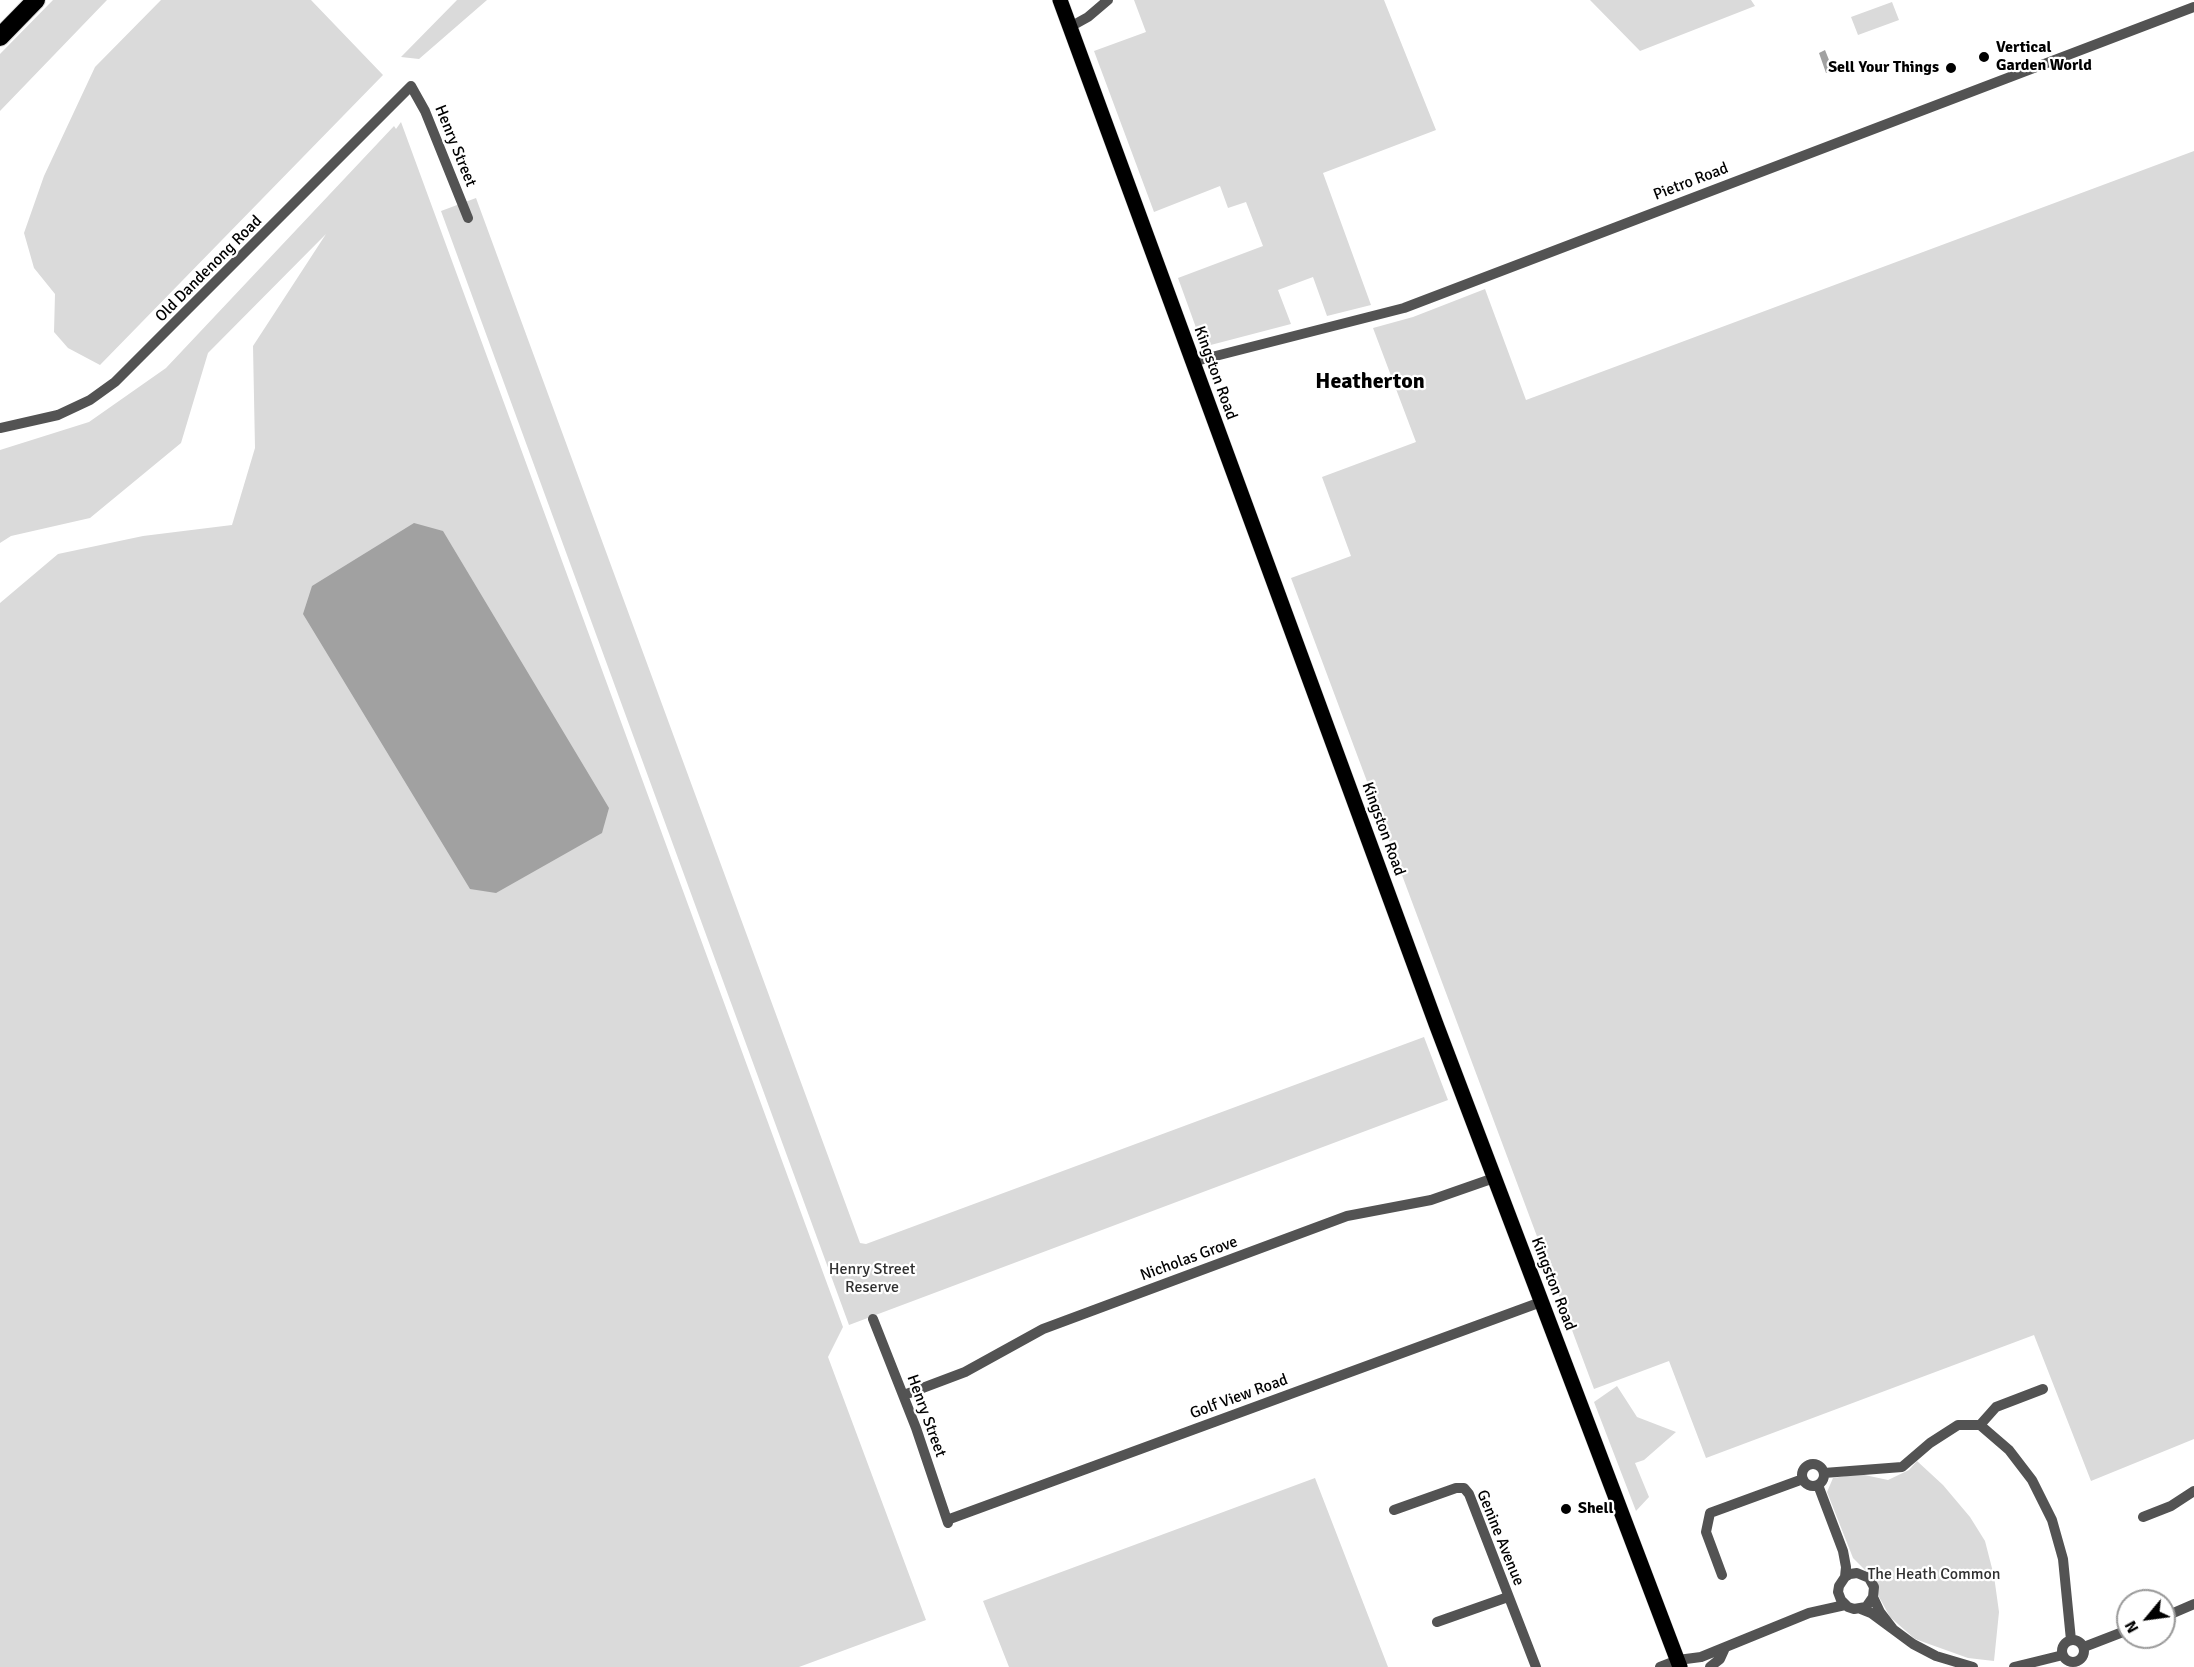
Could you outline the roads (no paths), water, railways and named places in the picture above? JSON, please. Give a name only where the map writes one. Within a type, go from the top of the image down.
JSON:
[{"type":"highway","points":[[0,37],[36,0]]},
{"type":"main road","name":"Kingston Road","points":[[1060,0],[1494,1178],[1679,1664]]},
{"type":"street","points":[[1070,27],[1088,17],[1107,0]]},
{"type":"street","name":"Pietro Road","points":[[1192,362],[1404,308],[2194,7]]},
{"type":"street","name":"Henry Street","points":[[411,86],[425,111],[468,218]]},
{"type":"street","name":"Old Dandenong Road","points":[[0,428],[58,415],[90,400],[115,382],[411,86]]},
{"type":"street","name":"Nicholas Grove","points":[[904,1395],[964,1372],[1043,1329],[1336,1220],[1431,1200],[1494,1178]]},
{"type":"street","name":"Golf View Road","points":[[947,1522],[1541,1302]]},
{"type":"street","name":"Henry Street","points":[[873,1319],[904,1395],[947,1522]]},
{"type":"street","points":[[1980,1425],[1996,1407],[2043,1389]]},
{"type":"street","points":[[1824,1473],[1902,1467],[1929,1443],[1958,1425],[1980,1425],[2008,1450],[2032,1480],[2052,1520],[2063,1558],[2071,1640]]},
{"type":"street","points":[[1809,1464],[1819,1465],[1824,1473],[1822,1482],[1818,1485],[1808,1485],[1803,1479],[1802,1472],[1809,1464]]},
{"type":"street","points":[[1722,1575],[1706,1532],[1710,1513],[1803,1479]]},
{"type":"street","points":[[1818,1485],[1843,1551],[1845,1577],[1838,1592],[1845,1605]]},
{"type":"street","name":"Genine Avenue","points":[[1394,1510],[1453,1489],[1464,1488],[1471,1497],[1536,1667]]},
{"type":"street","points":[[2143,1517],[2171,1506],[2194,1491]]},
{"type":"street","points":[[1843,1551],[1857,1573]]},
{"type":"street","points":[[1845,1577],[1857,1573],[1871,1581],[1874,1587],[1873,1597],[1870,1603],[1861,1609]]},
{"type":"street","points":[[1809,1613],[1838,1592]]},
{"type":"street","points":[[1437,1622],[1508,1597]]},
{"type":"street","points":[[1873,1597],[1880,1612],[1893,1629]]},
{"type":"street","points":[[2176,1612],[2194,1604]]},
{"type":"street","points":[[1660,1667],[1701,1657],[1809,1613],[1845,1605],[1871,1613],[1913,1644],[1936,1656],[1974,1667]]},
{"type":"street","points":[[2084,1647],[2116,1635]]},
{"type":"street","points":[[2071,1640],[2078,1641],[2084,1647],[2083,1655],[2077,1664],[2068,1661],[2063,1655],[2064,1644],[2071,1640]]},
{"type":"street","points":[[1710,1667],[1720,1659],[1725,1648]]},
{"type":"street","points":[[2014,1667],[2063,1655]]},
{"type":"place","name":"Vertical Garden World","points":[[1984,57]]},
{"type":"place","name":"Sell Your Things","points":[[1951,68]]},
{"type":"place","name":"Shell","points":[[1566,1509]]},
{"type":"district","name":"Heatherton","points":[[1370,382]]},
{"type":"park label","name":"Henry Street Reserve","points":[[872,1279]]},
{"type":"park label","name":"The Heath Common","points":[[1934,1575]]}]
